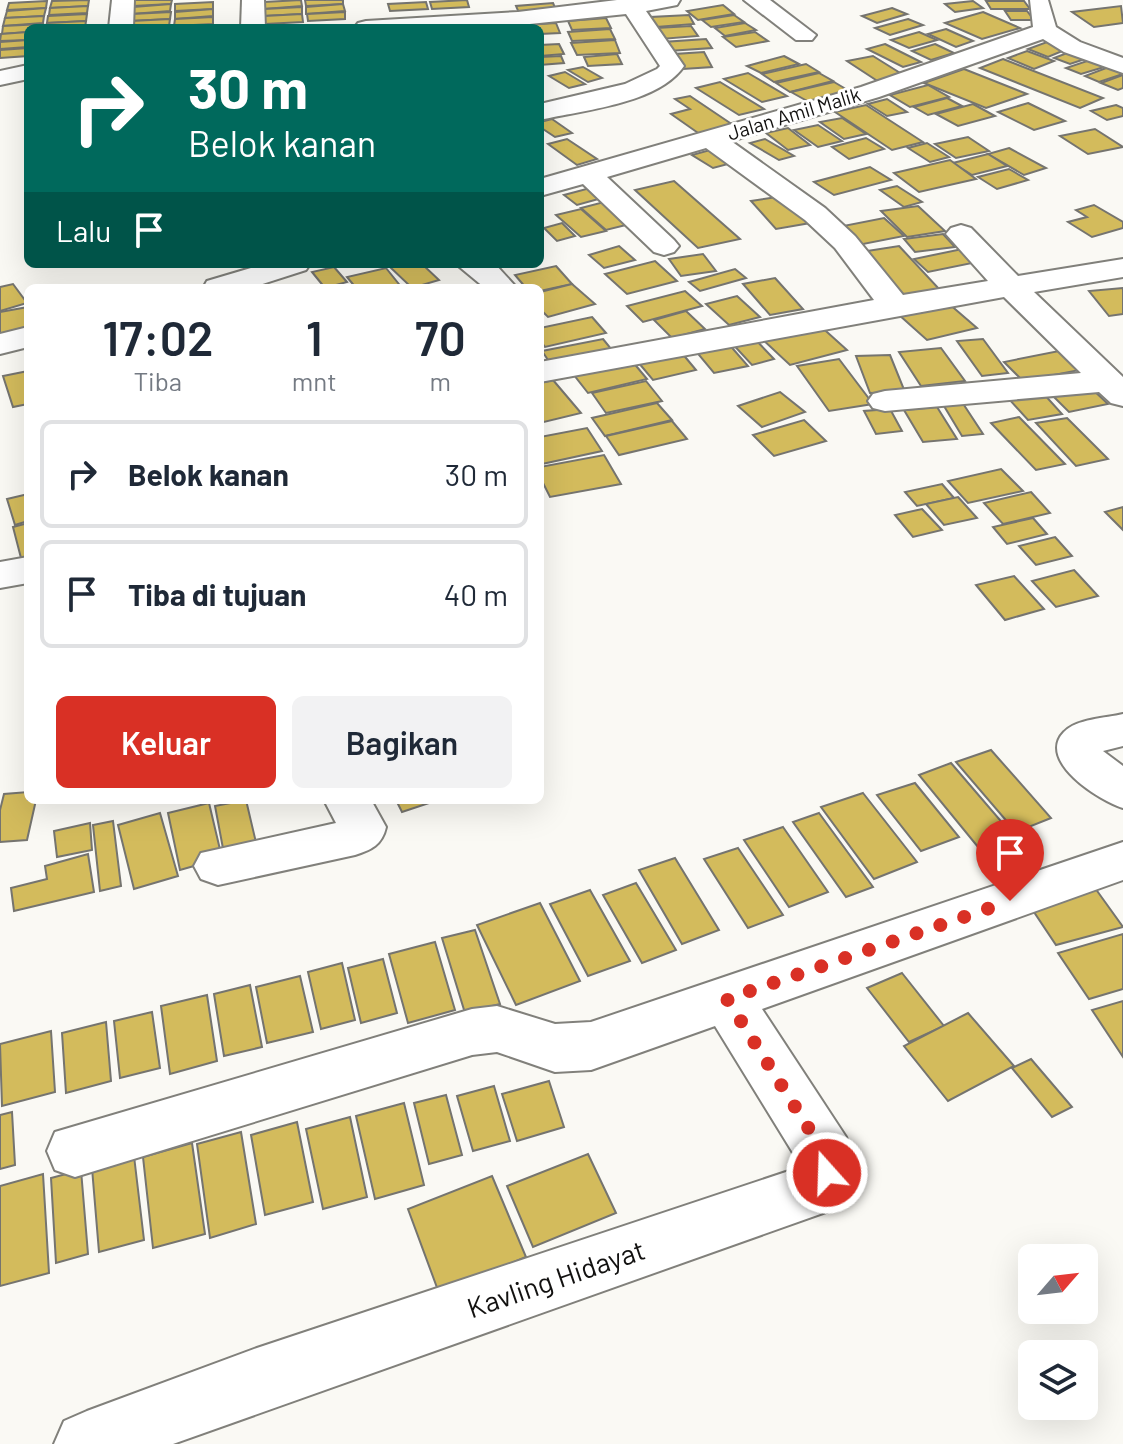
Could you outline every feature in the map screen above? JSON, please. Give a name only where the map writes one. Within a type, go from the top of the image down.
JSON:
[{"type":"street","points":[[121,24],[123,0]]},
{"type":"street","points":[[253,0],[253,24]]},
{"type":"street","points":[[377,0],[381,24]]},
{"type":"street","points":[[415,24],[669,0]]},
{"type":"street","points":[[755,0],[804,35]]},
{"type":"street","points":[[1038,0],[1045,30],[1072,47],[1123,66]]},
{"type":"street","points":[[544,111],[638,89],[663,80],[670,73],[672,66],[630,4]]},
{"type":"street","name":"Jalan Amil Malik","points":[[544,187],[870,92],[1045,30]]},
{"type":"street","points":[[0,78],[24,73]]},
{"type":"street","points":[[711,139],[815,214],[845,242],[894,305]]},
{"type":"street","points":[[588,174],[664,246]]},
{"type":"street","points":[[961,234],[1115,389]]},
{"type":"street","points":[[479,268],[498,284]]},
{"type":"street","points":[[544,371],[894,305],[1123,268]]},
{"type":"street","points":[[238,284],[293,273]]},
{"type":"street","points":[[0,344],[24,338]]},
{"type":"street","points":[[885,401],[1115,389]]},
{"type":"street","points":[[0,575],[24,571]]},
{"type":"street","points":[[1123,730],[1088,738],[1079,744],[1079,756],[1123,791]]},
{"type":"street","points":[[218,866],[355,837],[362,827],[349,804]]},
{"type":"street","points":[[75,1151],[472,1032],[497,1029],[555,1048],[591,1046],[1123,861]]},
{"type":"street","name":"Kavling Hidayat","points":[[87,1444],[272,1375],[819,1188],[827,1173],[826,1156],[727,999]]},
{"type":"building","points":[[89,0],[88,6],[50,8],[52,1]]},
{"type":"building","points":[[134,0],[172,0],[171,4],[133,6]]},
{"type":"building","points":[[301,0],[302,6],[264,9],[264,2]]},
{"type":"building","points":[[305,0],[343,0],[343,4],[306,6]]},
{"type":"building","points":[[467,0],[469,7],[432,9],[430,2]]},
{"type":"building","points":[[47,1],[46,8],[7,10],[9,3]]},
{"type":"building","points":[[973,1],[983,8],[955,12],[945,4]]},
{"type":"building","points":[[986,1],[1024,1],[1030,9],[991,9]]},
{"type":"building","points":[[213,2],[213,9],[175,11],[175,4]]},
{"type":"building","points":[[426,2],[428,9],[390,11],[388,4]]},
{"type":"building","points":[[553,3],[556,10],[519,13],[516,6]]},
{"type":"building","points":[[171,4],[170,11],[132,14],[133,7]]},
{"type":"building","points":[[343,4],[345,11],[306,14],[306,7]]},
{"type":"building","points":[[723,5],[734,14],[698,20],[687,11]]},
{"type":"building","points":[[88,6],[87,13],[49,15],[50,8]]},
{"type":"building","points":[[1121,6],[1123,23],[1094,27],[1072,12]]},
{"type":"building","points":[[302,7],[302,14],[264,16],[264,9]]},
{"type":"building","points":[[46,8],[44,16],[5,18],[7,11]]},
{"type":"building","points":[[892,8],[907,14],[877,23],[862,16]]},
{"type":"building","points":[[213,9],[213,16],[175,19],[175,12]]},
{"type":"building","points":[[1005,11],[1027,11],[1034,20],[1011,20]]},
{"type":"building","points":[[171,12],[170,19],[131,21],[132,14]]},
{"type":"building","points":[[345,12],[345,19],[308,21],[307,14]]},
{"type":"building","points":[[983,12],[1020,28],[982,39],[945,23]]},
{"type":"building","points":[[87,14],[86,21],[47,23],[48,16]]},
{"type":"building","points":[[302,14],[303,22],[265,24],[264,16]]},
{"type":"building","points":[[689,15],[694,24],[656,27],[651,17]]},
{"type":"building","points":[[734,15],[744,22],[711,27],[702,20]]},
{"type":"building","points":[[44,16],[43,23],[3,26],[5,18]]},
{"type":"building","points":[[213,17],[213,24],[174,24],[175,19]]},
{"type":"building","points":[[606,18],[611,28],[572,30],[568,21]]},
{"type":"building","points":[[170,19],[169,24],[131,24],[131,21]]},
{"type":"building","points":[[908,19],[923,25],[890,35],[875,28]]},
{"type":"building","points":[[86,21],[86,24],[47,23]]},
{"type":"building","points":[[556,23],[560,33],[544,34],[544,24],[540,24]]},
{"type":"building","points":[[745,23],[756,30],[725,36],[715,28]]},
{"type":"building","points":[[24,25],[24,32],[2,34],[3,26]]},
{"type":"building","points":[[691,26],[698,36],[661,39],[656,28]]},
{"type":"building","points":[[610,29],[615,39],[572,41],[568,32]]},
{"type":"building","points":[[946,29],[973,41],[956,47],[928,34]]},
{"type":"building","points":[[24,32],[24,40],[0,41],[1,34]]},
{"type":"building","points":[[755,32],[768,41],[736,47],[723,37]]},
{"type":"building","points":[[919,32],[937,40],[909,48],[891,40]]},
{"type":"building","points":[[706,39],[712,48],[668,51],[663,42]]},
{"type":"building","points":[[24,40],[24,47],[0,49],[0,42]]},
{"type":"building","points":[[615,40],[620,53],[577,55],[571,43]]},
{"type":"building","points":[[1047,42],[1067,49],[1048,57],[1028,49]]},
{"type":"building","points":[[559,44],[564,54],[544,56],[544,45]]},
{"type":"building","points":[[885,44],[921,62],[903,67],[867,49]]},
{"type":"building","points":[[935,44],[954,53],[931,60],[912,51]]},
{"type":"building","points":[[24,48],[24,56],[0,58],[0,50]]},
{"type":"building","points":[[1075,50],[1091,57],[1070,64],[1054,58]]},
{"type":"building","points":[[1027,51],[1054,61],[1034,69],[1008,58]]},
{"type":"building","points":[[704,52],[712,67],[683,69],[675,54]]},
{"type":"building","points":[[617,54],[622,64],[588,66],[584,57]]},
{"type":"building","points":[[561,56],[564,63],[544,65],[544,57]]},
{"type":"building","points":[[784,56],[799,64],[761,73],[747,66]]},
{"type":"building","points":[[873,56],[905,76],[879,82],[847,61]]},
{"type":"building","points":[[1096,58],[1111,65],[1081,74],[1066,68]]},
{"type":"building","points":[[1003,59],[1103,98],[1080,108],[980,68]]},
{"type":"building","points":[[806,64],[819,72],[774,82],[762,74]]},
{"type":"building","points":[[1114,65],[1123,69],[1123,74],[1099,82],[1085,76]]},
{"type":"building","points":[[583,67],[602,78],[588,82],[568,70]]},
{"type":"building","points":[[964,69],[1027,94],[986,108],[924,83]]},
{"type":"building","points":[[565,72],[585,84],[569,88],[549,76]]},
{"type":"building","points":[[748,73],[787,96],[762,102],[724,79]]},
{"type":"building","points":[[819,73],[833,81],[790,92],[776,83]]},
{"type":"building","points":[[1123,75],[1123,88],[1118,90],[1101,83]]},
{"type":"building","points":[[720,82],[764,109],[739,115],[696,88]]},
{"type":"building","points":[[834,82],[851,92],[809,102],[791,92]]},
{"type":"building","points":[[928,85],[949,97],[910,107],[890,95]]},
{"type":"building","points":[[690,96],[736,127],[701,135],[671,114],[690,109],[675,99]]},
{"type":"building","points":[[947,98],[962,106],[928,115],[914,107]]},
{"type":"building","points":[[887,99],[907,112],[887,116],[868,104]]},
{"type":"building","points":[[1028,103],[1065,121],[1034,130],[998,112]]},
{"type":"building","points":[[973,104],[995,116],[958,126],[936,114]]},
{"type":"building","points":[[866,105],[923,142],[892,150],[835,112]]},
{"type":"building","points":[[1116,105],[1123,108],[1123,116],[1107,120],[1091,111]]},
{"type":"building","points":[[842,118],[866,134],[844,139],[820,122]]},
{"type":"building","points":[[552,119],[572,133],[555,137],[544,130],[544,121]]},
{"type":"building","points":[[818,125],[842,141],[818,147],[794,130]]},
{"type":"building","points":[[788,128],[810,145],[788,150],[766,133]]},
{"type":"building","points":[[1095,129],[1123,147],[1088,154],[1060,136]]},
{"type":"building","points":[[968,137],[989,151],[956,158],[935,144]]},
{"type":"building","points":[[866,138],[884,149],[849,159],[832,147]]},
{"type":"building","points":[[567,139],[597,159],[577,165],[548,144]]},
{"type":"building","points":[[765,139],[794,156],[779,160],[750,143]]},
{"type":"building","points":[[927,143],[949,157],[930,162],[908,148]]},
{"type":"building","points":[[1009,148],[1046,168],[1024,175],[988,154]]},
{"type":"building","points":[[710,150],[732,163],[713,168],[692,155]]},
{"type":"building","points":[[988,154],[1007,166],[972,175],[953,163]]},
{"type":"building","points":[[950,160],[976,179],[919,192],[894,173]]},
{"type":"building","points":[[870,167],[891,180],[834,195],[814,182]]},
{"type":"building","points":[[1009,169],[1028,180],[997,189],[978,177]]},
{"type":"building","points":[[674,181],[740,239],[698,248],[635,190]]},
{"type":"building","points":[[897,186],[922,202],[904,207],[880,190]]},
{"type":"building","points":[[590,188],[602,198],[577,205],[564,195]]},
{"type":"building","points":[[790,195],[816,222],[776,229],[751,201]]},
{"type":"building","points":[[604,202],[630,224],[606,230],[581,208]]},
{"type":"building","points":[[1094,205],[1123,222],[1123,228],[1092,237],[1068,222],[1087,217],[1076,210]]},
{"type":"building","points":[[918,206],[945,231],[907,237],[881,211]]},
{"type":"building","points":[[581,209],[606,231],[581,237],[556,215]]},
{"type":"building","points":[[884,218],[904,236],[853,246],[833,228]]},
{"type":"building","points":[[562,223],[575,236],[557,241],[544,228]]},
{"type":"building","points":[[943,234],[955,247],[915,252],[904,239]]},
{"type":"building","points":[[619,246],[635,260],[604,268],[589,255]]},
{"type":"building","points":[[899,246],[941,291],[900,297],[861,252]]},
{"type":"building","points":[[967,248],[982,261],[928,272],[914,259]]},
{"type":"building","points":[[703,254],[716,271],[681,276],[669,259]]},
{"type":"building","points":[[655,261],[677,281],[627,294],[605,274]]},
{"type":"building","points":[[556,266],[572,284],[544,290],[544,284],[523,284],[515,275]]},
{"type":"building","points":[[335,268],[347,282],[322,284],[312,272]]},
{"type":"building","points":[[386,268],[399,284],[353,284],[347,277]]},
{"type":"building","points":[[391,268],[426,268],[439,280],[426,284],[408,284]]},
{"type":"building","points":[[735,269],[746,278],[700,291],[689,282]]},
{"type":"building","points":[[775,278],[803,309],[770,315],[743,284]]},
{"type":"building","points":[[13,284],[24,299],[24,304],[0,311],[0,287]]},
{"type":"building","points":[[572,284],[595,304],[548,317],[544,313],[544,291]]},
{"type":"building","points":[[1123,288],[1123,314],[1109,316],[1089,291]]},
{"type":"building","points":[[685,291],[702,306],[643,322],[627,306]]},
{"type":"building","points":[[737,296],[760,317],[729,325],[706,304]]},
{"type":"building","points":[[948,303],[977,328],[927,340],[898,314]]},
{"type":"building","points":[[24,308],[24,335],[0,340],[0,312]]},
{"type":"building","points":[[686,311],[705,329],[672,338],[654,320]]},
{"type":"building","points":[[592,317],[606,333],[545,347],[544,327]]},
{"type":"building","points":[[817,323],[847,350],[790,365],[761,338]]},
{"type":"building","points":[[751,335],[774,359],[752,365],[729,340]]},
{"type":"building","points":[[603,339],[612,350],[550,363],[544,351]]},
{"type":"building","points":[[983,339],[1008,373],[982,376],[957,341]]},
{"type":"building","points":[[727,342],[748,366],[714,373],[694,349]]},
{"type":"building","points":[[941,348],[965,381],[921,386],[899,352]]},
{"type":"building","points":[[1069,349],[1090,368],[1023,381],[1004,362]]},
{"type":"building","points":[[681,352],[696,370],[653,380],[638,362]]},
{"type":"building","points":[[890,355],[905,392],[870,393],[856,356]]},
{"type":"building","points":[[839,359],[873,404],[829,411],[797,366]]},
{"type":"building","points":[[632,361],[647,379],[588,393],[574,375]]},
{"type":"building","points":[[24,372],[24,405],[13,407],[3,376]]},
{"type":"building","points":[[553,380],[581,413],[544,422],[544,382]]},
{"type":"building","points":[[646,381],[662,401],[606,413],[592,393]]},
{"type":"building","points":[[1091,388],[1108,404],[1069,412],[1053,396]]},
{"type":"building","points":[[780,392],[805,412],[762,427],[738,406]]},
{"type":"building","points":[[1042,392],[1062,414],[1028,420],[1008,398]]},
{"type":"building","points":[[960,399],[983,434],[962,436],[941,401]]},
{"type":"building","points":[[657,403],[672,420],[605,436],[592,418]]},
{"type":"building","points":[[937,407],[957,439],[923,442],[904,410]]},
{"type":"building","points":[[890,409],[902,431],[876,434],[864,411]]},
{"type":"building","points":[[1019,417],[1065,464],[1036,470],[991,423]]},
{"type":"building","points":[[1067,418],[1108,459],[1076,466],[1036,423]]},
{"type":"building","points":[[804,420],[826,441],[774,456],[753,435]]},
{"type":"building","points":[[672,421],[687,439],[619,455],[606,436]]},
{"type":"building","points":[[587,428],[602,451],[544,464],[544,436]]},
{"type":"building","points":[[604,455],[621,484],[550,497],[544,485],[544,466]]},
{"type":"building","points":[[1001,469],[1023,491],[968,503],[948,481]]},
{"type":"building","points":[[942,484],[954,498],[917,506],[905,492]]},
{"type":"building","points":[[1031,492],[1050,513],[1003,524],[984,503]]},
{"type":"building","points":[[24,495],[24,522],[15,525],[7,499]]},
{"type":"building","points":[[958,497],[977,518],[944,525],[926,504]]},
{"type":"building","points":[[1123,507],[1123,530],[1105,512]]},
{"type":"building","points":[[922,509],[942,530],[913,537],[895,515]]},
{"type":"building","points":[[1033,518],[1047,534],[1007,544],[993,527]]},
{"type":"building","points":[[24,524],[24,557],[21,558],[13,527]]},
{"type":"building","points":[[1055,537],[1072,556],[1036,565],[1019,546]]},
{"type":"building","points":[[1074,570],[1098,596],[1056,607],[1032,581]]},
{"type":"building","points":[[1014,576],[1044,609],[1005,620],[976,585]]},
{"type":"building","points":[[991,750],[1051,818],[1016,832],[956,762]]},
{"type":"building","points":[[951,763],[1012,834],[978,847],[919,775]]},
{"type":"building","points":[[915,783],[959,837],[921,851],[877,795]]},
{"type":"building","points":[[24,792],[24,804],[35,804],[27,840],[0,842],[0,810],[4,794]]},
{"type":"building","points":[[863,793],[917,862],[874,879],[821,807]]},
{"type":"building","points":[[209,804],[222,858],[180,870],[168,813]]},
{"type":"building","points":[[247,804],[258,851],[225,859],[215,806]]},
{"type":"building","points":[[398,804],[426,804],[402,812]]},
{"type":"building","points":[[160,813],[178,876],[134,889],[118,825]]},
{"type":"building","points":[[819,813],[873,887],[846,897],[793,822]]},
{"type":"building","points":[[113,821],[121,886],[100,891],[93,825]]},
{"type":"building","points":[[90,823],[92,850],[57,857],[54,831]]},
{"type":"building","points":[[783,827],[828,892],[789,907],[744,840]]},
{"type":"building","points":[[738,848],[783,915],[748,928],[704,859]]},
{"type":"building","points":[[88,854],[94,892],[14,911],[11,888],[47,879],[45,866]]},
{"type":"building","points":[[675,858],[719,930],[682,944],[639,870]]},
{"type":"building","points":[[636,883],[676,950],[642,963],[603,895]]},
{"type":"building","points":[[1095,888],[1123,927],[1056,945],[1030,906]]},
{"type":"building","points":[[590,890],[630,961],[588,976],[550,904]]},
{"type":"building","points":[[540,903],[580,981],[516,1005],[477,925]]},
{"type":"building","points":[[475,930],[500,1004],[465,1013],[442,938]]},
{"type":"building","points":[[1123,934],[1123,989],[1089,999],[1058,953]]},
{"type":"building","points":[[435,942],[455,1010],[408,1023],[389,954]]},
{"type":"building","points":[[383,959],[397,1013],[361,1023],[348,968]]},
{"type":"building","points":[[342,963],[355,1020],[321,1029],[308,972]]},
{"type":"building","points":[[902,973],[944,1026],[909,1042],[867,988]]},
{"type":"building","points":[[300,976],[313,1032],[267,1043],[256,987]]},
{"type":"building","points":[[250,985],[262,1047],[224,1056],[214,994]]},
{"type":"building","points":[[207,995],[217,1061],[170,1074],[161,1006]]},
{"type":"building","points":[[1123,1001],[1123,1057],[1092,1010]]},
{"type":"building","points":[[152,1012],[160,1068],[120,1078],[114,1021]]},
{"type":"building","points":[[968,1013],[1014,1066],[948,1101],[904,1046]]},
{"type":"building","points":[[106,1022],[111,1081],[66,1093],[62,1033]]},
{"type":"building","points":[[51,1031],[55,1092],[2,1106],[0,1044]]},
{"type":"building","points":[[1031,1059],[1072,1107],[1052,1117],[1012,1068]]},
{"type":"building","points":[[549,1081],[564,1127],[517,1141],[502,1094]]},
{"type":"building","points":[[494,1086],[510,1141],[473,1151],[457,1096]]},
{"type":"building","points":[[446,1095],[462,1155],[429,1164],[414,1103]]},
{"type":"building","points":[[404,1103],[424,1185],[375,1199],[356,1116]]},
{"type":"building","points":[[12,1112],[15,1165],[0,1169],[0,1115]]},
{"type":"building","points":[[350,1117],[367,1197],[323,1209],[306,1129]]},
{"type":"building","points":[[297,1122],[313,1202],[265,1215],[251,1135]]},
{"type":"building","points":[[241,1132],[256,1224],[210,1238],[197,1144]]},
{"type":"building","points":[[192,1143],[205,1234],[153,1248],[143,1157]]},
{"type":"building","points":[[588,1154],[616,1213],[533,1247],[507,1186]]},
{"type":"building","points":[[134,1156],[144,1240],[99,1252],[92,1168]]},
{"type":"building","points":[[81,1170],[88,1254],[56,1263],[51,1178]]},
{"type":"building","points":[[43,1174],[49,1273],[0,1286],[0,1186]]},
{"type":"building","points":[[492,1176],[526,1257],[439,1293],[408,1209]]},
{"type":"route","points":[[827,1173],[826,1156],[727,999],[1010,901]]}]
